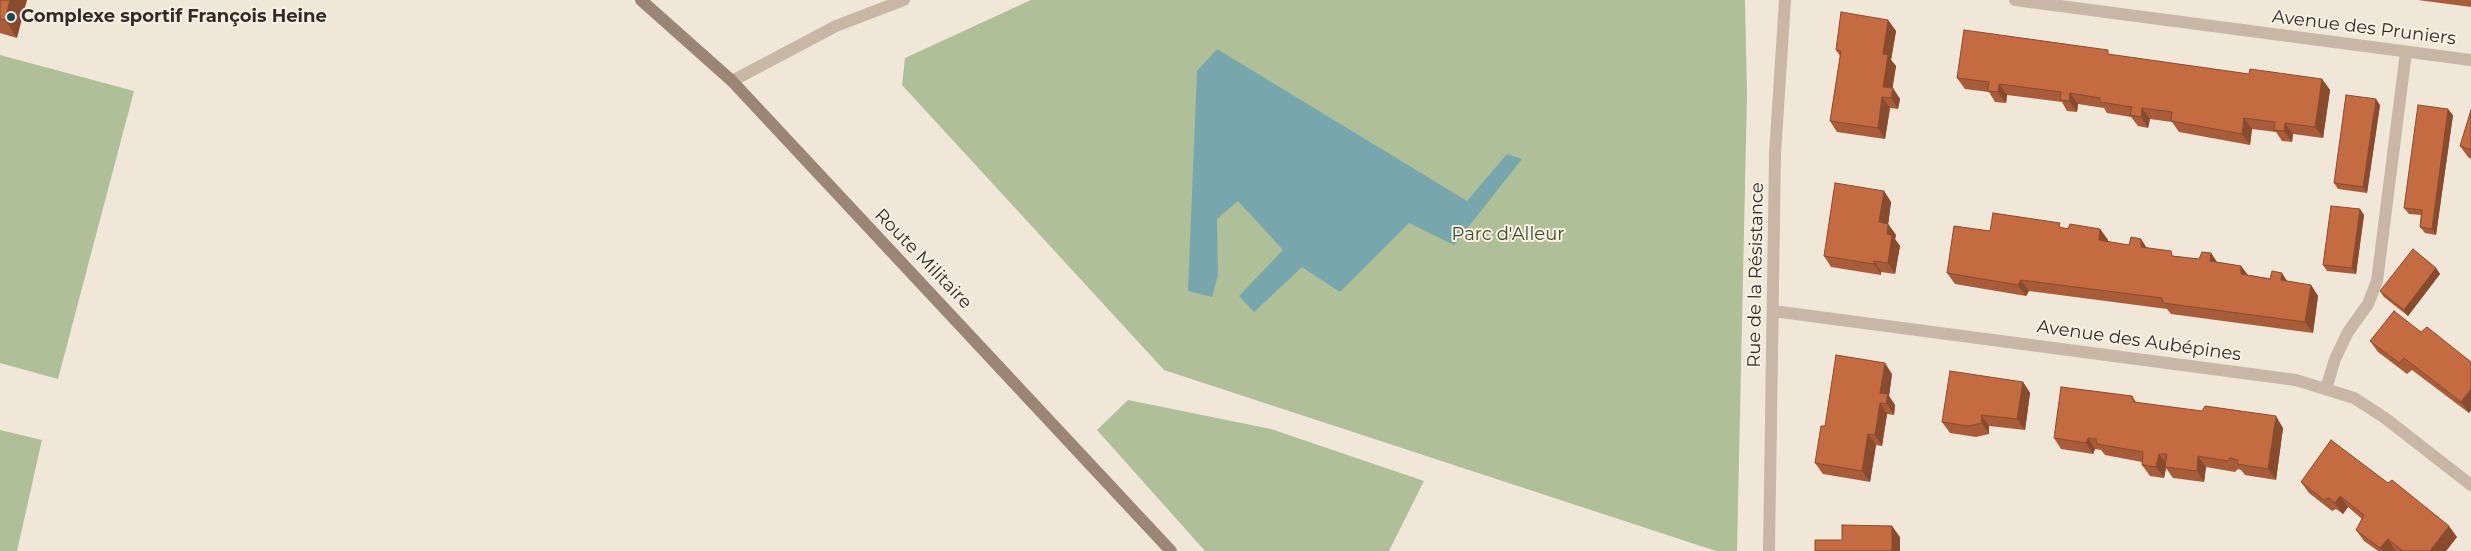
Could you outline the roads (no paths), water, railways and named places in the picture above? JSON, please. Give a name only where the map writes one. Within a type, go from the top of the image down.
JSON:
[{"type":"street","name":"Route Militaire","points":[[641,0],[732,81],[1171,551]]},
{"type":"street","points":[[732,81],[836,26],[904,0]]},
{"type":"street","name":"Rue de la Résistance","points":[[1769,551],[1775,154],[1785,0]]},
{"type":"street","name":"Avenue des Pruniers","points":[[2015,0],[2471,60]]},
{"type":"street","points":[[2326,389],[2335,359],[2348,332],[2368,304],[2377,281],[2406,52]]},
{"type":"street","name":"Avenue des Aubépines","points":[[1773,311],[2296,380],[2354,398],[2385,418],[2471,485]]},
{"type":"water","points":[[1217,49],[1467,201],[1507,154],[1522,159],[1454,245],[1409,223],[1340,292],[1302,267],[1254,312],[1239,296],[1283,250],[1238,201],[1217,219],[1218,275],[1212,297],[1188,291],[1197,71]]},
{"type":"place","name":"Complexe sportif François Heine","points":[[11,17]]},
{"type":"park label","name":"Parc d'Alleur","points":[[1508,235]]}]
